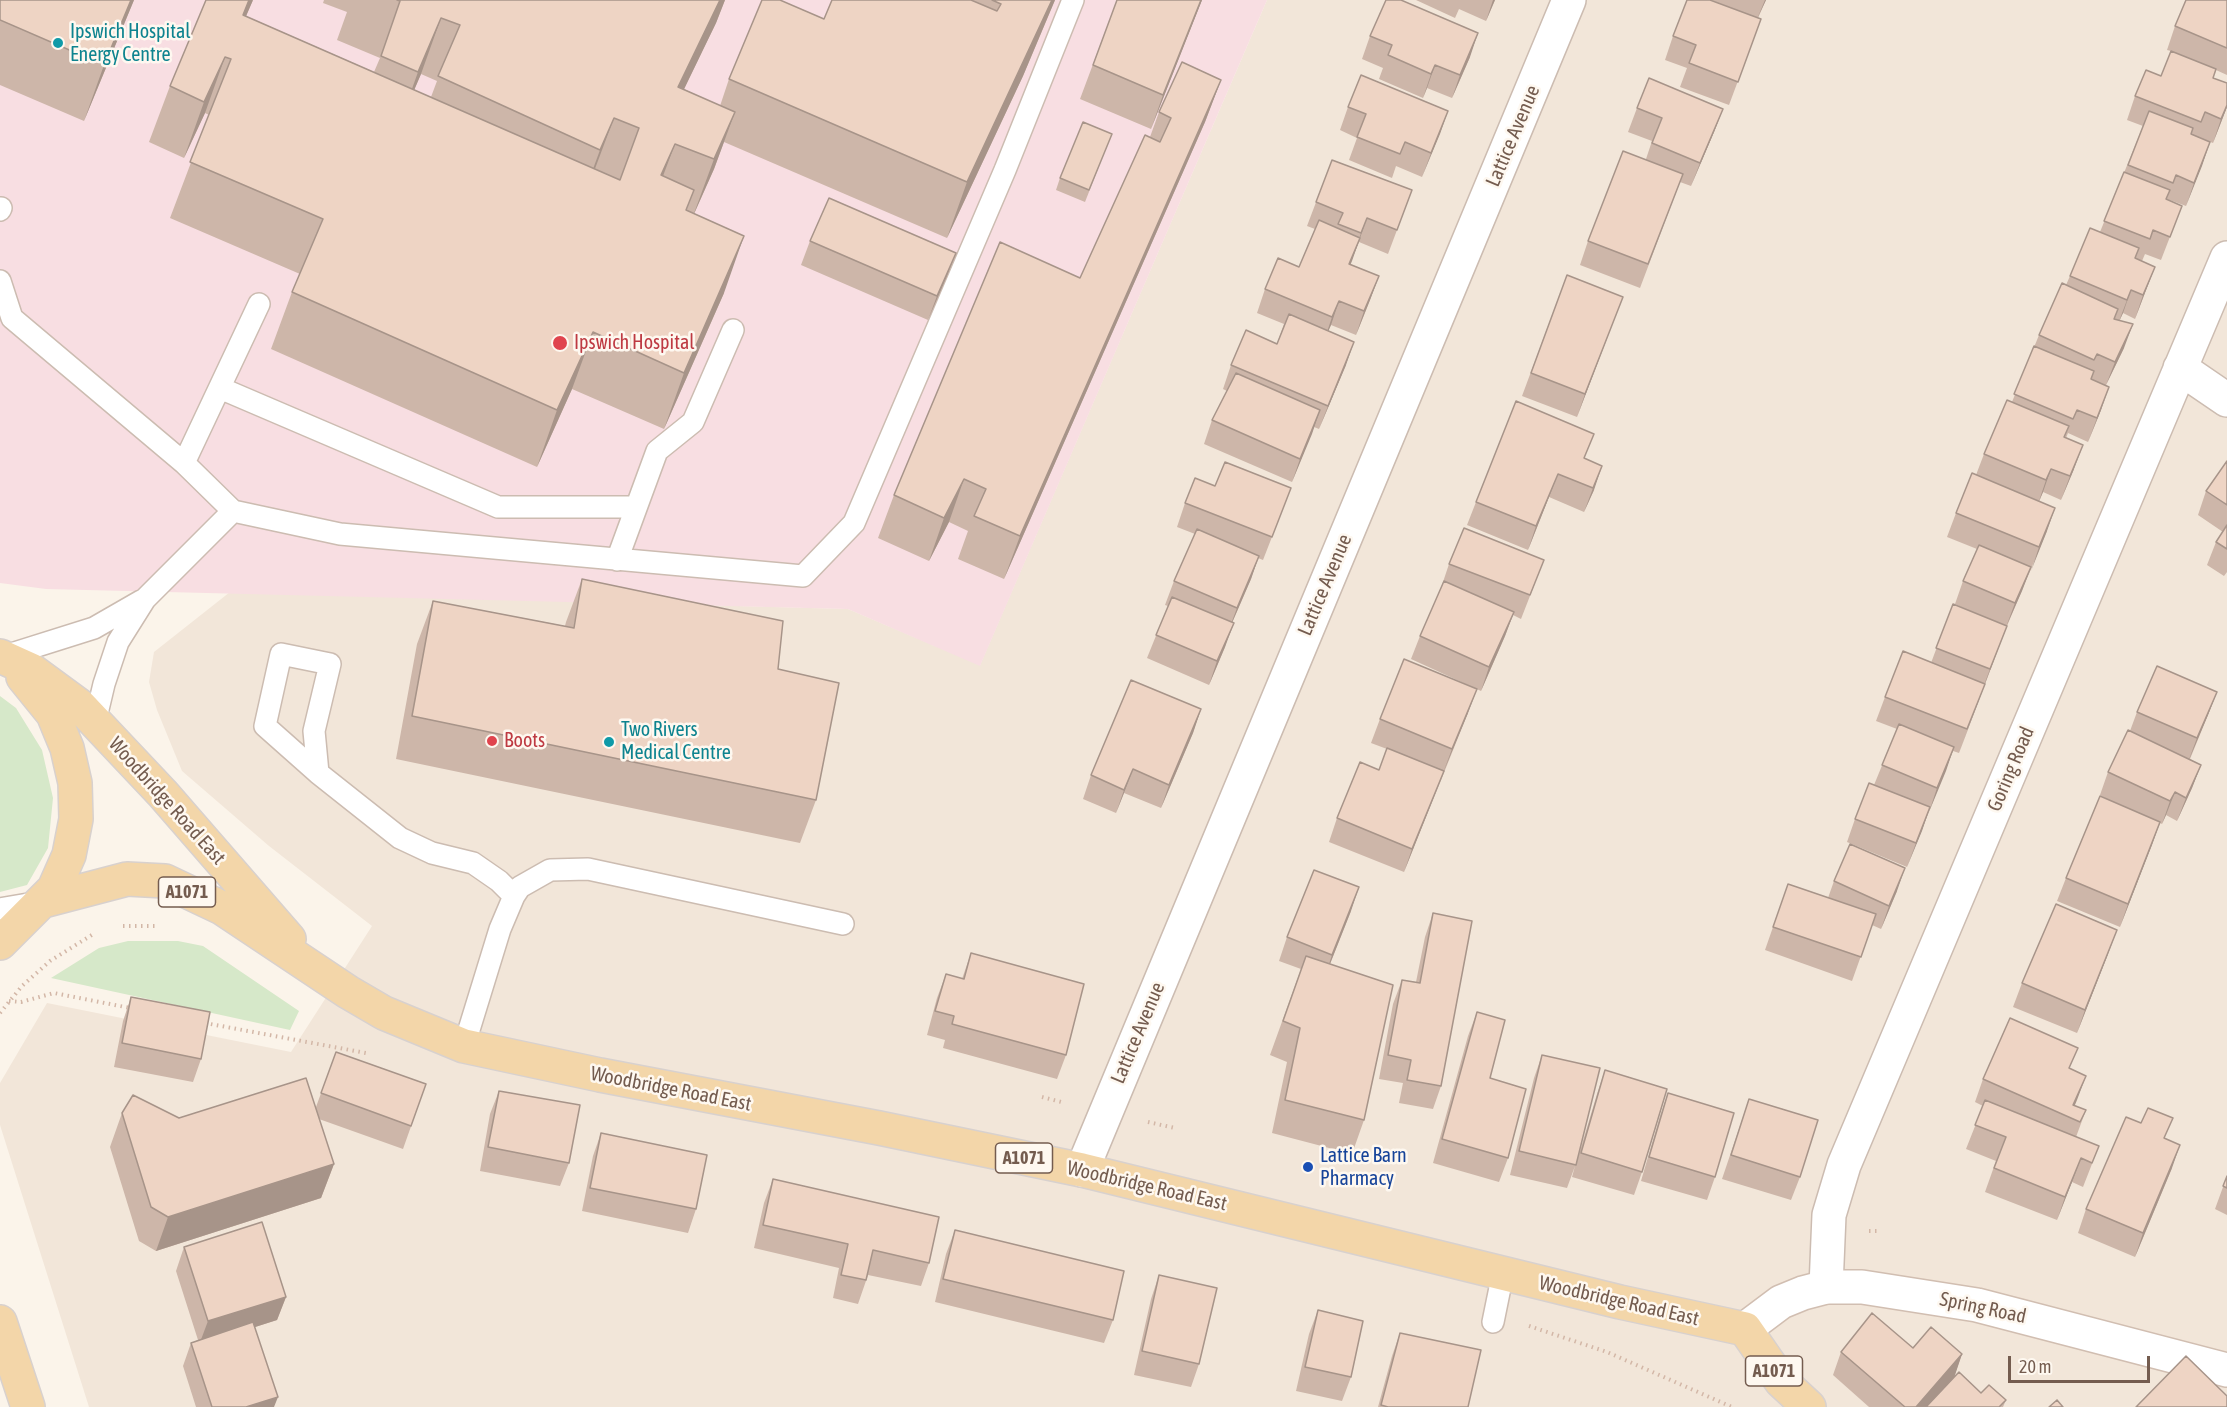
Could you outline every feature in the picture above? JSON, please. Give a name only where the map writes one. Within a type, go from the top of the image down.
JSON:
[{"type":"main road","name":"Woodbridge Road East","points":[[1,657],[31,670],[54,684],[95,722],[163,794],[314,968]]},
{"type":"main road","name":"Woodbridge Road East","points":[[0,943],[54,889],[69,855],[76,819],[75,783],[68,748],[53,714],[32,684],[1,657]]},
{"type":"main road","name":"Woodbridge Road East","points":[[43,901],[127,879],[165,881],[222,908],[348,992],[384,1013],[464,1046],[600,1076],[879,1128],[1082,1170],[1503,1273],[1745,1329]]},
{"type":"main road","points":[[0,1322],[28,1407]]},
{"type":"main road","name":"A1071","points":[[1745,1329],[1781,1382],[1809,1407]]},
{"type":"street","name":"Lattice Avenue","points":[[1082,1170],[1569,0]]},
{"type":"street","name":"Goring Road","points":[[1826,1287],[1829,1215],[1844,1165],[2227,258]]},
{"type":"street","points":[[2180,368],[2227,400]]},
{"type":"street","name":"Spring Road","points":[[1745,1329],[1781,1302],[1826,1287],[1862,1287],[1977,1305],[2227,1370]]},
{"type":"lane","points":[[0,281],[12,318],[184,463],[233,511],[340,534],[803,576],[854,523],[1005,170],[1073,0]]},
{"type":"lane","points":[[184,463],[259,304]]},
{"type":"lane","points":[[617,560],[657,451],[693,422],[733,330]]},
{"type":"lane","points":[[220,388],[498,507],[636,507]]},
{"type":"lane","points":[[95,722],[118,642],[145,599],[233,511]]},
{"type":"lane","points":[[1,657],[94,628],[145,599]]},
{"type":"lane","points":[[318,773],[314,731],[330,664],[281,654],[265,726],[318,773],[400,838],[432,853],[473,863],[499,881],[514,896]]},
{"type":"lane","points":[[464,1046],[500,929],[514,896],[520,887],[550,870],[585,869],[843,924]]},
{"type":"lane","points":[[0,909],[43,901]]},
{"type":"lane","points":[[1494,1319],[1503,1273]]},
{"type":"path","points":[[0,1012],[22,986],[50,961],[96,933]]},
{"type":"path","points":[[9,1001],[21,1002],[54,993],[134,1009]]},
{"type":"path","points":[[202,1022],[374,1055]]},
{"type":"path","points":[[1494,1319],[1607,1352],[1732,1407]]},
{"type":"shaded area","name":"Ipswich Hospital","points":[[0,0],[1267,0],[980,666],[848,609],[46,589],[0,583]]},
{"type":"shaded area","points":[[1267,0],[2227,0],[2227,1407],[89,1407],[0,1125],[0,1083],[47,1003],[291,1052],[372,926],[269,846],[182,771],[157,710],[149,682],[154,652],[230,592],[848,609],[980,665]]},
{"type":"green space","points":[[0,696],[16,708],[42,750],[53,798],[48,848],[27,885],[0,892]]},
{"type":"green space","points":[[128,941],[178,941],[203,946],[299,1011],[290,1030],[51,978],[99,948]]},
{"type":"building","points":[[0,0],[131,0],[104,65],[0,20]]},
{"type":"building","points":[[206,0],[249,0],[243,15],[620,180],[639,128],[614,118],[600,150],[438,76],[460,25],[441,18],[418,72],[381,56],[400,1],[397,0],[720,0],[678,87],[735,112],[714,159],[675,144],[661,175],[694,190],[686,210],[744,236],[684,373],[593,332],[557,410],[292,292],[323,219],[190,162],[231,59],[225,57],[204,102],[170,86]]},
{"type":"building","points":[[762,0],[780,0],[824,19],[832,0],[971,0],[997,11],[1001,4],[992,0],[1052,0],[967,182],[729,79]]},
{"type":"building","points":[[1117,0],[1201,0],[1163,95],[1093,65]]},
{"type":"building","points":[[1386,0],[1401,0],[1478,33],[1460,75],[1435,65],[1431,74],[1388,55],[1392,45],[1370,36]]},
{"type":"building","points":[[1687,0],[1710,0],[1761,19],[1738,82],[1689,63],[1696,45],[1673,36]]},
{"type":"building","points":[[2186,0],[2227,0],[2227,48],[2175,26]]},
{"type":"building","points":[[2171,51],[2216,69],[2213,78],[2227,83],[2227,105],[2221,119],[2205,112],[2201,122],[2135,96],[2146,70],[2161,76]]},
{"type":"building","points":[[1182,62],[1221,80],[1020,536],[974,516],[986,489],[964,479],[944,518],[894,495],[1000,242],[1080,278],[1145,135],[1160,142],[1171,118],[1159,112]]},
{"type":"building","points":[[1361,75],[1448,111],[1431,153],[1405,142],[1400,154],[1357,137],[1366,114],[1348,107]]},
{"type":"building","points":[[1649,78],[1723,109],[1700,163],[1652,143],[1662,118],[1637,108]]},
{"type":"building","points":[[2149,111],[2193,128],[2191,134],[2210,142],[2194,183],[2176,175],[2173,183],[2128,165]]},
{"type":"building","points":[[1083,122],[1112,134],[1089,190],[1060,178]]},
{"type":"building","points":[[1623,151],[1683,174],[1648,264],[1588,241]]},
{"type":"building","points":[[1332,160],[1412,190],[1397,230],[1367,218],[1361,233],[1338,224],[1343,213],[1316,202]]},
{"type":"building","points":[[2124,172],[2170,190],[2166,199],[2182,206],[2170,237],[2153,230],[2150,239],[2104,221]]},
{"type":"building","points":[[829,198],[956,253],[937,296],[810,241]]},
{"type":"building","points":[[1319,220],[1360,238],[1349,264],[1379,276],[1364,311],[1339,301],[1332,317],[1265,289],[1278,258],[1299,267]]},
{"type":"building","points":[[2090,228],[2139,248],[2135,258],[2155,267],[2143,295],[2131,290],[2127,300],[2070,276]]},
{"type":"building","points":[[1567,275],[1623,297],[1585,394],[1531,373]]},
{"type":"building","points":[[2062,283],[2118,309],[2114,319],[2133,324],[2115,362],[2097,354],[2094,360],[2039,335]]},
{"type":"building","points":[[1289,314],[1354,342],[1328,406],[1231,365],[1246,330],[1277,344]]},
{"type":"building","points":[[2034,346],[2094,371],[2091,379],[2109,387],[2097,418],[2077,410],[2073,419],[2014,394]]},
{"type":"building","points":[[1236,373],[1320,410],[1300,459],[1212,420]]},
{"type":"building","points":[[2007,400],[2069,426],[2064,437],[2083,445],[2070,476],[2051,469],[2046,480],[1984,454]]},
{"type":"building","points":[[1516,401],[1594,434],[1584,458],[1602,466],[1593,488],[1558,474],[1536,526],[1476,502]]},
{"type":"building","points":[[2227,461],[2227,505],[2206,491]]},
{"type":"building","points":[[1225,462],[1291,488],[1272,537],[1185,503],[1195,478],[1215,486]]},
{"type":"building","points":[[1972,473],[2055,508],[2039,547],[1956,513]]},
{"type":"building","points":[[2227,525],[2227,549],[2216,542]]},
{"type":"building","points":[[1464,528],[1544,560],[1530,595],[1449,564]]},
{"type":"building","points":[[1197,529],[1259,556],[1237,608],[1174,581]]},
{"type":"building","points":[[1979,545],[2031,567],[2015,603],[1963,581]]},
{"type":"building","name":"Two Rivers Medical Centre","points":[[582,579],[783,621],[778,669],[839,683],[816,800],[412,716],[433,601],[574,628]]},
{"type":"building","points":[[1444,581],[1514,612],[1489,667],[1420,636]]},
{"type":"building","points":[[1172,597],[1234,623],[1217,661],[1156,635]]},
{"type":"building","points":[[1953,604],[2007,626],[1990,669],[1936,648]]},
{"type":"building","points":[[1903,651],[1985,684],[1967,729],[1885,697]]},
{"type":"building","points":[[1404,659],[1477,689],[1452,749],[1380,719]]},
{"type":"building","points":[[2157,666],[2217,692],[2197,738],[2137,712]]},
{"type":"building","points":[[1131,680],[1201,709],[1169,785],[1133,769],[1124,790],[1091,775]]},
{"type":"building","points":[[1899,724],[1954,747],[1937,788],[1882,765]]},
{"type":"building","points":[[2128,730],[2201,765],[2186,798],[2175,792],[2170,801],[2108,772]]},
{"type":"building","points":[[1387,748],[1444,771],[1412,849],[1337,818],[1360,762],[1379,770]]},
{"type":"building","points":[[1869,783],[1930,807],[1916,843],[1855,819]]},
{"type":"building","points":[[2100,796],[2160,822],[2128,904],[2066,878]]},
{"type":"building","points":[[1850,844],[1905,868],[1889,906],[1834,881]]},
{"type":"building","points":[[1314,870],[1359,887],[1332,955],[1287,937]]},
{"type":"building","points":[[1788,884],[1876,914],[1861,957],[1773,927]]},
{"type":"building","points":[[2056,904],[2117,930],[2085,1010],[2022,983]]},
{"type":"building","points":[[1433,913],[1472,921],[1441,1086],[1407,1080],[1411,1060],[1388,1055],[1402,980],[1420,983]]},
{"type":"building","points":[[971,953],[1084,984],[1066,1055],[952,1024],[954,1016],[935,1011],[946,974],[964,979]]},
{"type":"building","points":[[1306,956],[1393,985],[1364,1120],[1285,1100],[1300,1028],[1283,1021]]},
{"type":"building","points":[[131,997],[210,1012],[201,1059],[122,1043]]},
{"type":"building","points":[[1477,1012],[1505,1020],[1490,1078],[1526,1089],[1508,1158],[1442,1139]]},
{"type":"building","points":[[2010,1018],[2078,1048],[2069,1068],[2086,1076],[2073,1105],[2086,1110],[2080,1122],[1983,1079]]},
{"type":"building","points":[[336,1052],[426,1084],[411,1126],[321,1093]]},
{"type":"building","points":[[1542,1055],[1600,1068],[1576,1165],[1519,1151]]},
{"type":"building","points":[[1605,1070],[1667,1089],[1642,1172],[1581,1153]]},
{"type":"building","points":[[306,1078],[334,1164],[168,1217],[151,1207],[122,1113],[133,1095],[179,1118]]},
{"type":"building","points":[[499,1091],[580,1105],[569,1163],[488,1147]]},
{"type":"building","points":[[1668,1093],[1734,1113],[1715,1177],[1649,1157]]},
{"type":"building","points":[[1749,1099],[1818,1120],[1800,1177],[1731,1155]]},
{"type":"building","points":[[1985,1100],[2099,1146],[2092,1163],[2081,1158],[2065,1197],[1994,1168],[2006,1137],[1975,1125]]},
{"type":"building","points":[[2148,1108],[2173,1118],[2164,1138],[2180,1145],[2143,1233],[2086,1209],[2126,1117],[2141,1123]]},
{"type":"building","points":[[601,1133],[707,1155],[696,1209],[590,1188]]},
{"type":"building","points":[[2227,1176],[2227,1188],[2223,1186]]},
{"type":"building","points":[[773,1179],[939,1217],[929,1263],[873,1250],[866,1280],[841,1275],[848,1244],[763,1225]]},
{"type":"building","points":[[262,1222],[286,1297],[208,1321],[184,1247]]},
{"type":"building","points":[[955,1230],[1124,1271],[1113,1320],[943,1279]]},
{"type":"building","points":[[1159,1275],[1217,1288],[1199,1364],[1142,1351]]},
{"type":"building","points":[[1318,1310],[1363,1321],[1351,1377],[1305,1367]]},
{"type":"building","points":[[1872,1313],[1913,1348],[1931,1327],[1962,1354],[1916,1407],[1905,1407],[1841,1352]]},
{"type":"building","points":[[253,1322],[278,1397],[246,1407],[212,1407],[191,1343]]},
{"type":"building","points":[[1400,1333],[1481,1350],[1468,1407],[1388,1407],[1381,1405]]},
{"type":"building","points":[[2186,1356],[2227,1396],[2227,1407],[2136,1407]]},
{"type":"building","points":[[1959,1372],[1981,1393],[1989,1385],[2006,1400],[1999,1407],[1926,1407]]},
{"type":"building","points":[[2057,1400],[2063,1407],[2049,1407]]},
{"type":"place","name":"Ipswich Hospital Energy Centre","points":[[58,43]]},
{"type":"place","name":"Ipswich Hospital","points":[[560,343]]},
{"type":"place","name":"Boots","points":[[492,741]]},
{"type":"place","name":"Two Rivers Medical Centre","points":[[609,742]]},
{"type":"place","name":"Lattice Barn Pharmacy","points":[[1308,1167]]}]
